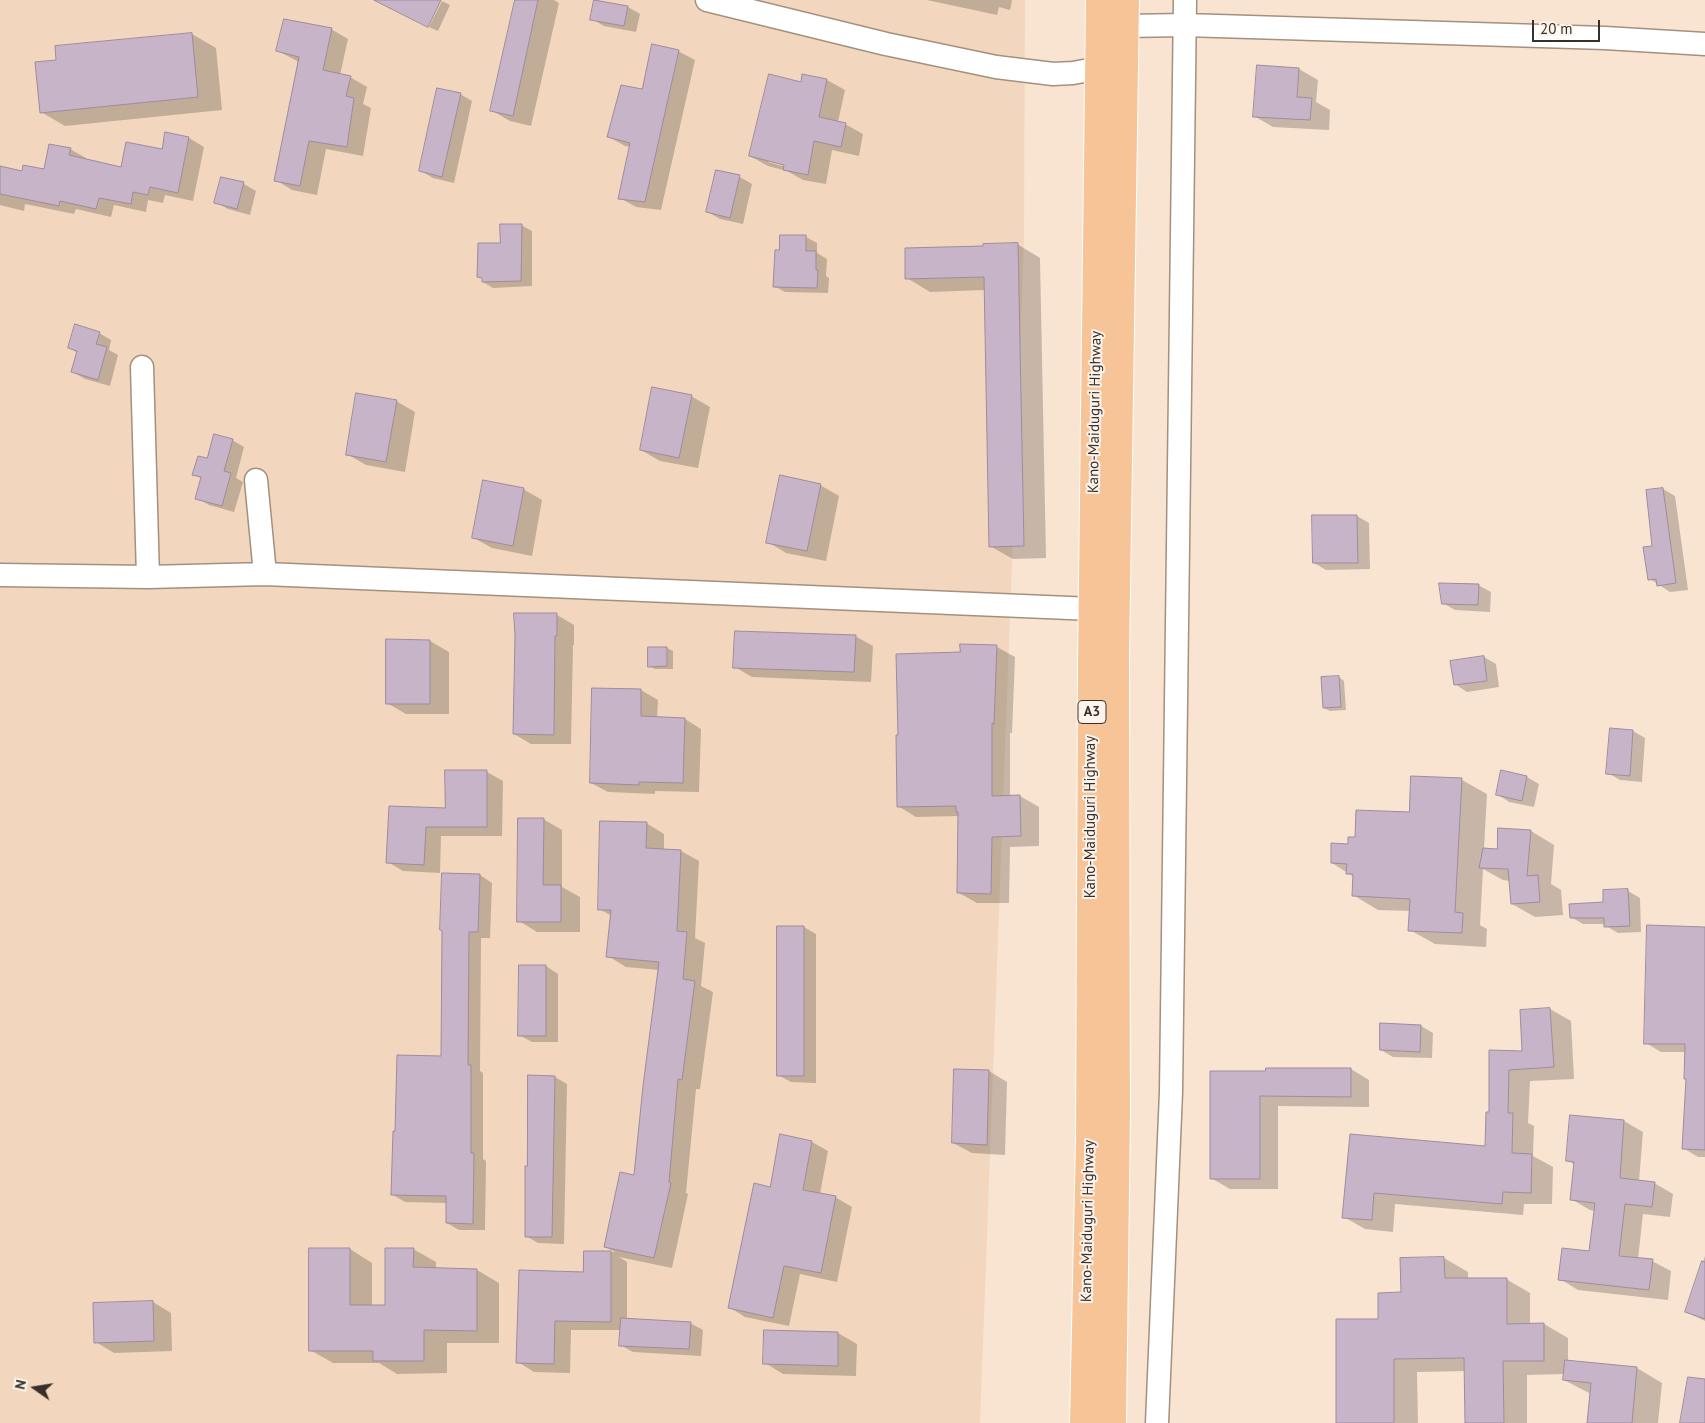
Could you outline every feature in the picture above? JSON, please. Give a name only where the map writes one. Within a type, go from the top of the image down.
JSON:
[{"type":"highway","name":"Kano-Maiduguri Highway","points":[[1084,1423],[1090,1130],[1093,609],[1100,0]]},
{"type":"highway","name":"Kano-Maiduguri Highway","points":[[1112,1423],[1116,1116],[1115,656],[1124,13]]},
{"type":"street","points":[[708,0],[886,44],[996,67],[1053,74],[1073,73],[1100,68]]},
{"type":"street","points":[[1157,1423],[1171,1092],[1185,0]]},
{"type":"street","points":[[1124,13],[1185,25],[1605,38],[1705,44]]},
{"type":"street","points":[[142,367],[148,577]]},
{"type":"street","points":[[256,480],[265,574]]},
{"type":"street","points":[[0,574],[148,577],[265,574],[1093,609]]},
{"type":"shaded area","points":[[0,0],[1025,0],[1024,239],[980,1423],[0,1423]]},
{"type":"building","points":[[374,0],[441,0],[428,27]]},
{"type":"building","points":[[515,0],[538,0],[513,116],[490,111]]},
{"type":"building","points":[[594,0],[628,6],[624,26],[590,20]]},
{"type":"building","points":[[284,19],[332,28],[323,70],[351,76],[346,96],[354,98],[347,147],[309,141],[300,186],[274,181],[299,57],[276,51]]},
{"type":"building","points":[[192,33],[198,97],[40,113],[35,62],[56,60],[55,46]]},
{"type":"building","points":[[652,44],[679,50],[645,202],[618,199],[630,143],[607,137],[621,85],[642,89]]},
{"type":"building","points":[[1257,65],[1299,68],[1297,97],[1312,98],[1310,120],[1253,117]]},
{"type":"building","points":[[769,74],[801,82],[802,74],[827,79],[819,117],[846,123],[841,147],[814,141],[808,175],[783,170],[784,165],[749,156]]},
{"type":"building","points":[[437,88],[461,93],[442,177],[419,171]]},
{"type":"building","points":[[165,132],[189,137],[178,193],[150,187],[148,195],[133,192],[131,204],[99,198],[96,209],[60,201],[59,206],[0,194],[0,166],[22,171],[23,165],[44,169],[49,144],[71,148],[69,155],[121,167],[126,142],[162,149]]},
{"type":"building","points":[[716,170],[740,175],[730,218],[706,212]]},
{"type":"building","points":[[221,177],[244,182],[237,209],[214,203]]},
{"type":"building","points":[[500,224],[522,224],[521,281],[482,282],[482,278],[477,277],[478,243],[500,243]]},
{"type":"building","points":[[780,235],[806,235],[806,251],[816,251],[817,288],[773,287],[775,250],[779,250]]},
{"type":"building","points":[[1018,243],[1024,546],[989,547],[984,277],[905,279],[905,248]]},
{"type":"building","points":[[75,324],[100,332],[96,344],[107,347],[98,380],[71,372],[77,351],[68,348]]},
{"type":"building","points":[[652,387],[692,395],[679,458],[640,450]]},
{"type":"building","points":[[356,393],[397,400],[386,462],[346,455]]},
{"type":"building","points":[[214,434],[233,439],[224,471],[231,473],[222,506],[195,499],[201,477],[192,475],[198,456],[207,458]]},
{"type":"building","points":[[780,475],[821,484],[807,551],[766,543]]},
{"type":"building","points":[[483,480],[524,488],[513,546],[472,538]]},
{"type":"building","points":[[1663,488],[1676,583],[1657,586],[1656,579],[1648,580],[1643,547],[1652,546],[1646,490]]},
{"type":"building","points":[[1312,515],[1357,515],[1358,563],[1313,563]]},
{"type":"building","points":[[1439,583],[1479,584],[1478,605],[1442,604]]},
{"type":"building","points":[[514,613],[557,613],[554,735],[513,734]]},
{"type":"building","points":[[735,631],[856,635],[854,672],[733,668]]},
{"type":"building","points":[[386,639],[430,640],[430,704],[386,704]]},
{"type":"building","points":[[960,644],[997,645],[994,724],[992,723],[992,796],[1020,795],[1021,836],[992,837],[991,894],[957,893],[958,812],[956,812],[956,806],[897,807],[896,654],[960,652]]},
{"type":"building","points":[[648,647],[667,647],[667,666],[648,667]]},
{"type":"building","points":[[1484,656],[1487,681],[1454,685],[1450,661]]},
{"type":"building","points":[[1339,676],[1341,707],[1323,708],[1321,677]]},
{"type":"building","points":[[592,688],[641,689],[641,716],[685,718],[683,783],[639,782],[639,785],[590,783]]},
{"type":"building","points":[[1610,728],[1633,730],[1630,776],[1606,774]]},
{"type":"building","points":[[445,770],[487,770],[487,827],[426,827],[424,865],[386,863],[389,806],[445,808]]},
{"type":"building","points":[[1501,770],[1527,776],[1522,801],[1496,795]]},
{"type":"building","points":[[1411,776],[1462,778],[1455,912],[1463,913],[1462,933],[1408,931],[1410,899],[1352,896],[1353,874],[1346,874],[1347,864],[1331,863],[1331,843],[1348,844],[1348,837],[1355,837],[1356,810],[1409,812]]},
{"type":"building","points":[[518,818],[544,818],[543,885],[561,885],[561,922],[517,922]]},
{"type":"building","points":[[600,821],[647,822],[646,848],[681,850],[677,931],[687,932],[683,979],[695,981],[682,1080],[678,1079],[669,1182],[671,1183],[654,1258],[604,1247],[620,1172],[634,1175],[659,962],[606,957],[611,910],[598,910]]},
{"type":"building","points":[[1498,828],[1531,830],[1527,876],[1538,875],[1540,902],[1511,904],[1508,869],[1479,868],[1483,848],[1497,849]]},
{"type":"building","points":[[442,873],[480,874],[478,932],[469,932],[468,1065],[471,1065],[471,1153],[474,1153],[473,1224],[446,1223],[446,1196],[391,1195],[397,1055],[441,1056],[442,931],[440,930]]},
{"type":"building","points":[[1628,889],[1630,926],[1604,927],[1604,918],[1570,918],[1569,904],[1603,902],[1603,890]]},
{"type":"building","points":[[1647,925],[1705,927],[1705,1150],[1682,1149],[1686,1079],[1684,1079],[1685,1044],[1644,1044]]},
{"type":"building","points":[[777,926],[804,926],[804,1076],[777,1076]]},
{"type":"building","points":[[519,965],[546,965],[546,1036],[518,1036]]},
{"type":"building","points":[[1550,1008],[1554,1067],[1509,1070],[1508,1113],[1513,1113],[1512,1153],[1532,1154],[1531,1193],[1503,1192],[1502,1204],[1374,1193],[1372,1220],[1342,1218],[1350,1134],[1485,1146],[1486,1112],[1489,1112],[1489,1050],[1522,1051],[1520,1010]]},
{"type":"building","points":[[1380,1023],[1421,1025],[1420,1052],[1380,1050]]},
{"type":"building","points":[[1266,1068],[1351,1068],[1351,1097],[1260,1096],[1260,1179],[1210,1179],[1210,1071],[1265,1071]]},
{"type":"building","points":[[954,1069],[989,1070],[987,1145],[952,1143]]},
{"type":"building","points":[[528,1075],[555,1076],[552,1237],[525,1237]]},
{"type":"building","points":[[1570,1115],[1624,1120],[1620,1178],[1655,1182],[1652,1207],[1625,1204],[1619,1256],[1653,1259],[1649,1290],[1558,1280],[1562,1248],[1589,1251],[1595,1203],[1570,1200],[1574,1162],[1566,1161]]},
{"type":"building","points":[[780,1134],[812,1141],[803,1190],[836,1196],[821,1273],[784,1266],[773,1318],[728,1308],[754,1183],[770,1187]]},
{"type":"building","points":[[309,1248],[350,1248],[350,1305],[385,1305],[385,1248],[414,1248],[413,1267],[477,1269],[477,1331],[424,1330],[424,1361],[373,1361],[373,1351],[309,1351]]},
{"type":"building","points":[[584,1251],[611,1251],[611,1322],[555,1321],[554,1364],[516,1363],[519,1270],[583,1272]]},
{"type":"building","points":[[1444,1257],[1445,1278],[1507,1278],[1507,1324],[1544,1323],[1544,1361],[1503,1361],[1504,1423],[1465,1423],[1464,1358],[1394,1359],[1394,1423],[1336,1423],[1336,1319],[1378,1319],[1378,1293],[1401,1292],[1400,1258]]},
{"type":"building","points":[[1702,1261],[1705,1262],[1705,1319],[1685,1312]]},
{"type":"building","points":[[153,1301],[154,1341],[94,1343],[93,1303]]},
{"type":"building","points":[[621,1318],[691,1322],[689,1349],[619,1346]]},
{"type":"building","points":[[764,1330],[838,1332],[838,1366],[763,1364]]},
{"type":"building","points":[[1565,1360],[1637,1367],[1632,1423],[1587,1423],[1591,1383],[1563,1380]]},
{"type":"building","points":[[1688,1377],[1705,1379],[1705,1423],[1680,1423]]}]
